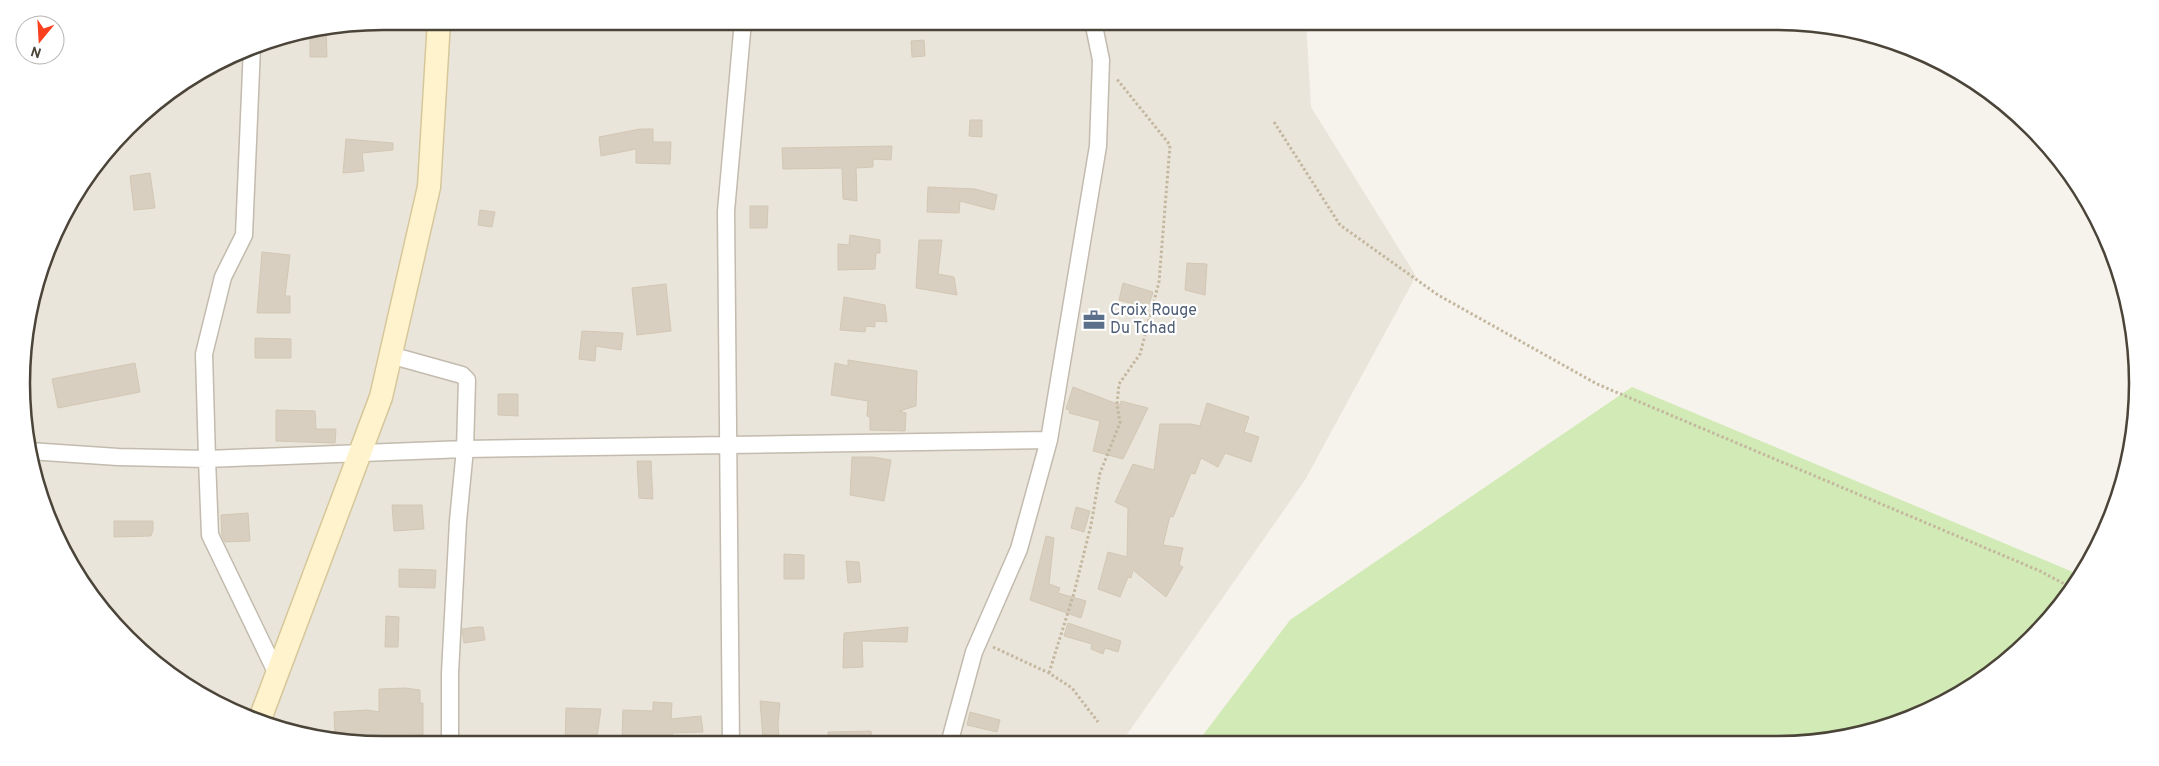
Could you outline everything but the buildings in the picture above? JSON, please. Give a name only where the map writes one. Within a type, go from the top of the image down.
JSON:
[{"type":"main road","points":[[262,714],[381,397],[429,187],[438,30]]},
{"type":"street","points":[[731,736],[726,211],[742,30]]},
{"type":"street","points":[[951,736],[974,652],[1019,549],[1049,440],[1098,146],[1101,60],[1095,30]]},
{"type":"street","points":[[252,56],[244,235],[223,277],[204,354],[206,459],[210,535],[277,674]]},
{"type":"street","points":[[390,355],[462,376],[467,380],[465,449],[456,559],[450,673],[450,736]]},
{"type":"street","points":[[37,452],[118,457],[206,459],[465,449],[1049,440]]},
{"type":"path","points":[[1049,673],[1074,593],[1091,525],[1100,474],[1120,423],[1117,404],[1119,384],[1140,354],[1159,282],[1170,145],[1101,60]]},
{"type":"path","points":[[1274,122],[1340,225],[1438,295],[1597,384],[2040,571],[2066,585]]},
{"type":"path","points":[[979,641],[1049,673],[1072,688],[1098,722]]},
{"type":"shaded area","points":[[383,30],[1307,30],[1311,107],[1416,276],[1305,480],[1126,736],[383,736],[337,733],[292,724],[270,717],[227,700],[206,689],[168,663],[133,633],[103,598],[89,579],[66,539],[42,474],[33,429],[31,406],[30,383],[33,337],[42,292],[66,227],[89,187],[118,150],[133,133],[168,103],[206,77],[248,57],[292,42],[337,33]]},
{"type":"green space","points":[[1632,387],[2074,573],[2056,598],[2026,633],[1991,663],[1953,689],[1911,709],[1867,724],[1822,733],[1799,735],[1202,736],[1290,620]]},
{"type":"place","name":"Croix Rouge Du Tchad","points":[[1094,320]]}]
